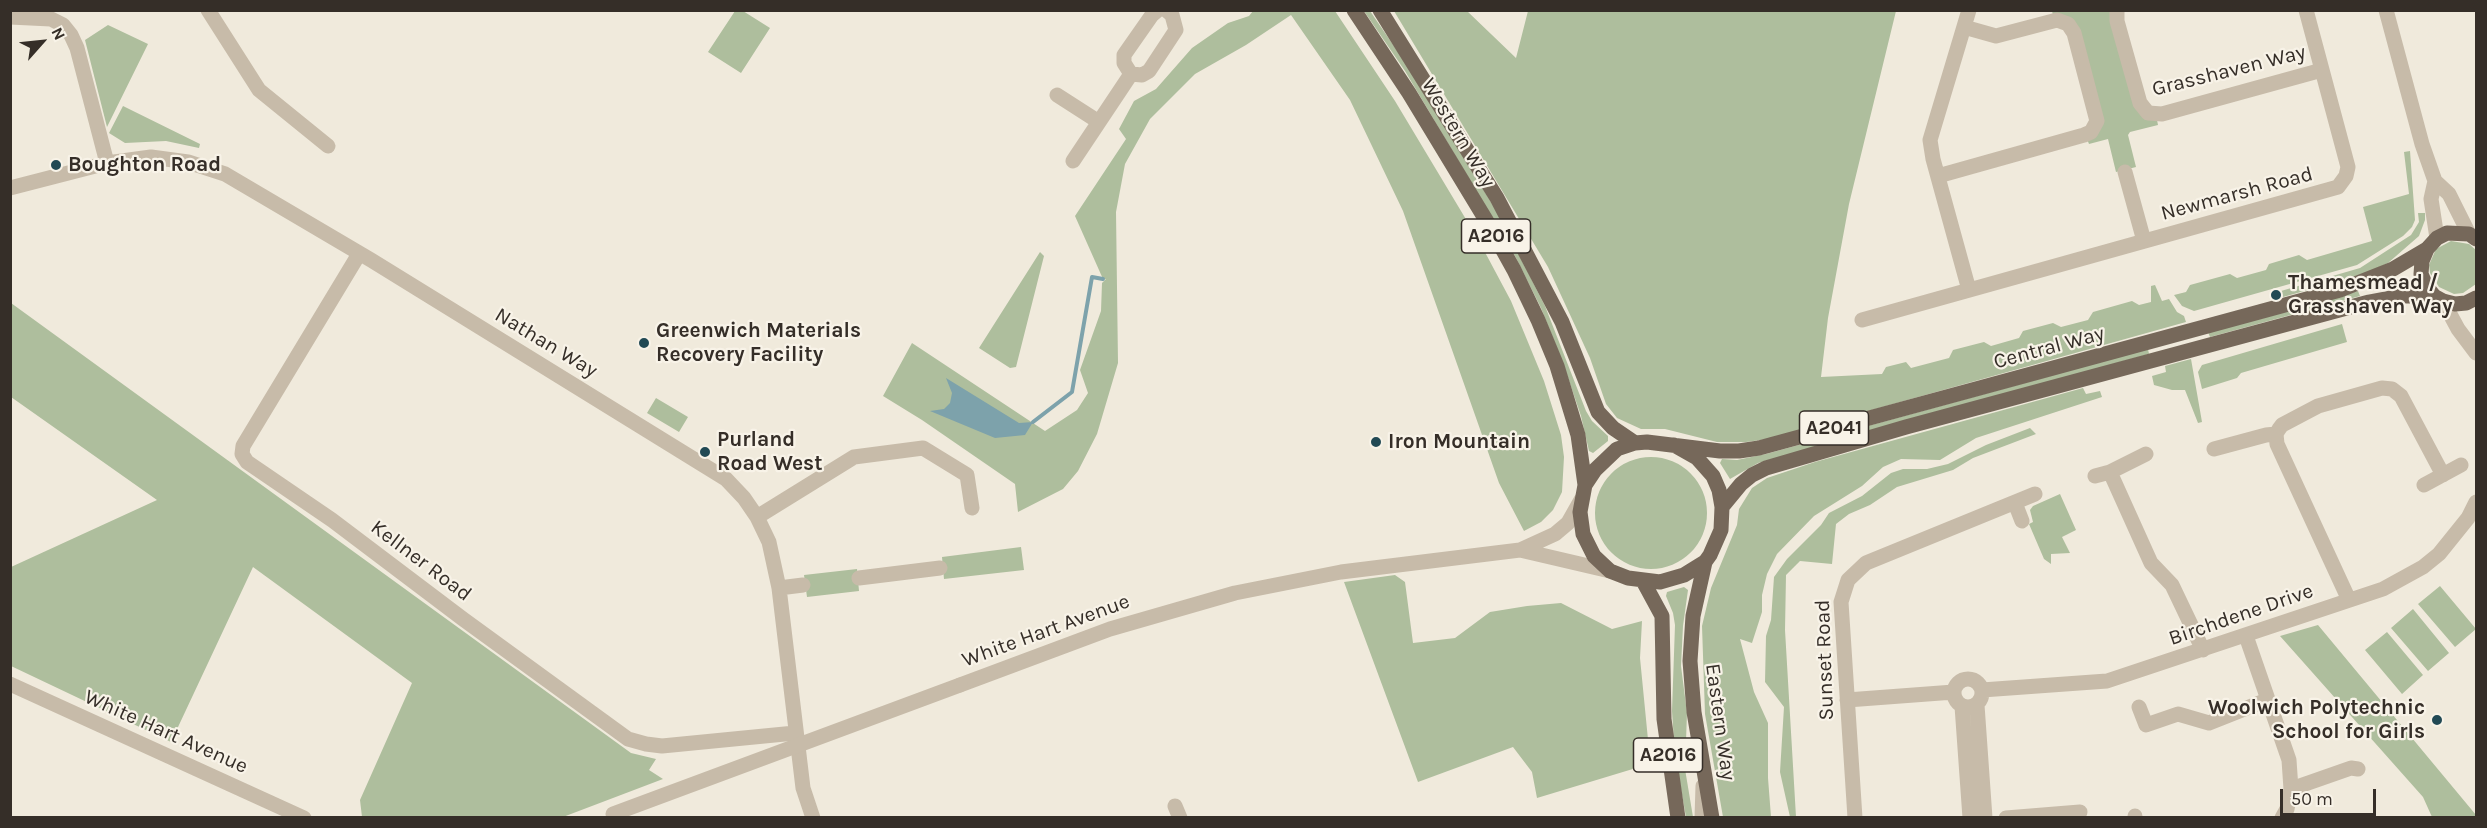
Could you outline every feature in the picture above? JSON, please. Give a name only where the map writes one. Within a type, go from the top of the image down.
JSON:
[{"type":"main road","name":"Western Way","points":[[1354,10],[1385,54],[1489,225],[1533,310],[1557,366],[1576,426],[1583,493]]},
{"type":"main road","name":"Western Way","points":[[1380,10],[1497,198],[1562,322],[1598,412],[1613,428],[1635,443]]},
{"type":"main road","name":"Central Way","points":[[1674,445],[1720,451],[1760,448],[2340,290],[2374,278],[2432,243],[2458,232],[2473,237]]},
{"type":"main road","points":[[2432,243],[2422,261],[2421,274],[2426,286],[2439,298]]},
{"type":"main road","name":"Central Way","points":[[1722,507],[1741,484],[1766,468],[1917,424],[2358,304],[2401,296],[2439,298],[2466,303],[2476,298]]},
{"type":"main road","points":[[1647,442],[1674,445],[1697,458],[1713,476],[1719,490],[1722,507],[1721,530],[1704,562],[1673,579],[1660,582],[1643,581],[1610,571],[1594,556],[1583,534],[1580,512],[1583,493],[1594,470],[1617,449],[1647,442]]},
{"type":"main road","name":"Eastern Way","points":[[1704,562],[1694,616],[1690,661],[1694,712],[1712,818]]},
{"type":"main road","name":"A2016","points":[[1643,581],[1662,616],[1664,718],[1678,818]]},
{"type":"street","points":[[208,10],[259,90],[328,146]]},
{"type":"street","points":[[1969,10],[1930,140],[1970,290]]},
{"type":"street","name":"Grasshaven Way","points":[[2118,10],[2117,21],[2140,103],[2148,114],[2162,114],[2322,70]]},
{"type":"street","name":"Newmarsh Road","points":[[1862,320],[2338,187],[2346,176],[2348,166],[2306,10]]},
{"type":"street","points":[[2386,10],[2422,144],[2435,181],[2449,194],[2473,237]]},
{"type":"street","points":[[1166,11],[1175,22],[1176,30],[1149,71],[1142,75],[1131,74],[1124,63],[1124,55],[1152,15],[1166,11]]},
{"type":"street","points":[[10,17],[51,19],[63,26],[71,35],[77,48],[106,163]]},
{"type":"street","points":[[1938,176],[2084,135],[2091,132],[2097,121],[2074,33],[2068,24],[2057,20],[1996,36],[1964,27]]},
{"type":"street","points":[[1073,161],[1131,74]]},
{"type":"street","points":[[1057,95],[1099,122]]},
{"type":"street","name":"Nathan Way","points":[[10,188],[106,163],[151,157],[170,158],[205,167],[249,187],[726,479],[744,498],[769,542],[779,588],[803,788],[813,818]]},
{"type":"street","points":[[2125,172],[2144,242]]},
{"type":"street","points":[[2432,243],[2431,199],[2435,181]]},
{"type":"street","name":"Kellner Road","points":[[359,254],[243,446],[242,454],[247,462],[332,520],[628,739],[662,746],[795,733]]},
{"type":"street","points":[[2439,298],[2476,353]]},
{"type":"street","points":[[2349,600],[2278,448],[2276,434],[2282,425],[2318,406],[2387,387],[2401,396],[2443,475]]},
{"type":"street","points":[[2214,449],[2276,434]]},
{"type":"street","points":[[757,518],[854,457],[923,448],[967,475],[972,508]]},
{"type":"street","points":[[2095,476],[2110,472],[2146,454]]},
{"type":"street","points":[[2424,485],[2462,465]]},
{"type":"street","points":[[2110,472],[2151,563],[2172,585],[2203,650]]},
{"type":"street","name":"White Hart Avenue","points":[[608,816],[1110,629],[1235,593],[1341,572],[1520,550],[1555,534],[1568,523],[1583,493]]},
{"type":"street","name":"Sunset Road","points":[[1855,818],[1841,602],[1843,589],[1855,571],[1866,562],[2035,494]]},
{"type":"street","name":"Birchdene Drive","points":[[1847,700],[1954,692],[1958,683],[1966,679],[1977,682],[1974,700],[2107,681],[2383,589],[2423,567],[2455,537],[2476,502]]},
{"type":"street","points":[[2014,503],[2022,521]]},
{"type":"street","name":"White Hart Avenue","points":[[1520,550],[1610,571]]},
{"type":"street","points":[[859,578],[940,568]]},
{"type":"street","points":[[779,588],[803,585]]},
{"type":"street","points":[[2246,636],[2289,760],[2291,789],[2287,809],[2282,818]]},
{"type":"street","name":"White Hart Avenue","points":[[10,684],[304,818]]},
{"type":"street","points":[[1954,692],[1955,698],[1974,700]]},
{"type":"street","points":[[1970,818],[1974,700]]},
{"type":"street","points":[[1974,700],[1985,818]]},
{"type":"street","points":[[2139,707],[2146,726],[2178,714],[2209,723],[2268,700]]},
{"type":"street","points":[[1702,818],[1704,768]]},
{"type":"street","points":[[2291,789],[2351,768],[2358,769]]},
{"type":"street","points":[[2006,818],[2080,812]]},
{"type":"green space","points":[[735,11],[743,11],[770,28],[741,73],[708,52]]},
{"type":"green space","points":[[1253,11],[1335,11],[1395,101],[1479,241],[1511,301],[1544,381],[1561,435],[1564,457],[1562,492],[1553,510],[1541,522],[1524,531],[1499,483],[1403,211],[1350,100],[1291,15],[1246,45],[1195,74],[1150,119],[1125,164],[1116,212],[1118,363],[1097,434],[1078,471],[1063,489],[1018,512],[1015,484],[883,396],[912,343],[1045,431],[1077,410],[1088,393],[1080,370],[1101,311],[1102,283],[1106,279],[1103,279],[1075,216],[1126,139],[1119,129],[1134,101],[1156,89],[1192,48],[1228,23],[1249,16]]},
{"type":"green space","points":[[1364,11],[1370,11],[1409,68],[1497,212],[1545,306],[1586,411],[1592,421],[1608,436],[1608,441],[1593,453],[1589,451],[1581,416],[1563,363],[1541,308],[1515,256],[1405,71]]},
{"type":"green space","points":[[1394,11],[1467,11],[1516,58],[1528,11],[1896,11],[1849,204],[1828,318],[1821,377],[1882,374],[1886,367],[1906,362],[1911,368],[1949,358],[1953,350],[1984,342],[1991,346],[2019,338],[2023,331],[2053,323],[2061,327],[2088,320],[2093,312],[2132,301],[2139,305],[2151,302],[2151,286],[2155,285],[2162,301],[2169,299],[2177,312],[2184,316],[2186,322],[1768,439],[1717,442],[1665,429],[1641,429],[1617,418],[1606,404],[1590,358],[1548,267]]},
{"type":"green space","points":[[2052,11],[2112,11],[2135,106],[2157,120],[2158,125],[2130,132],[2128,135],[2136,167],[2116,172],[2108,139],[2089,144],[2087,139],[2092,137],[2078,30],[2053,15]]},
{"type":"green space","points":[[108,25],[148,44],[107,127],[85,40]]},
{"type":"green space","points":[[123,106],[200,144],[199,148],[166,141],[125,143],[109,133]]},
{"type":"green space","points":[[2410,151],[2415,220],[2412,227],[2403,236],[2357,265],[2194,311],[2182,306],[2174,295],[2186,292],[2190,285],[2230,274],[2237,278],[2266,270],[2269,264],[2299,255],[2307,260],[2372,241],[2363,207],[2409,194],[2404,152]]},
{"type":"green space","points":[[2418,213],[2425,213],[2419,236],[2388,263],[2365,274],[2283,297],[2281,291],[2360,268],[2411,235],[2419,222]]},
{"type":"green space","points":[[2451,241],[2469,244],[2476,250],[2476,284],[2463,293],[2454,294],[2439,287],[2430,273],[2429,265],[2436,249]]},
{"type":"green space","points":[[1040,252],[1044,256],[1016,367],[1010,368],[979,348]]},
{"type":"green space","points":[[2358,291],[2360,296],[2210,337],[2208,332]]},
{"type":"green space","points":[[11,303],[631,753],[656,759],[649,770],[663,779],[563,817],[362,817],[360,800],[412,683],[253,567],[171,742],[11,666],[11,567],[157,500],[11,397]]},
{"type":"green space","points":[[2342,324],[2347,342],[2241,373],[2237,378],[2202,389],[2198,372],[2202,365]]},
{"type":"green space","points":[[2148,349],[2149,354],[1758,463],[1730,479],[1720,463],[1722,459],[1737,460],[1766,454]]},
{"type":"green space","points":[[2191,359],[2202,422],[2198,423],[2185,390],[2172,390],[2154,385],[2152,376],[2166,372],[2165,366]]},
{"type":"green space","points":[[2083,388],[2086,394],[2100,391],[2102,397],[1976,438],[1940,460],[1901,459],[1883,467],[1862,486],[1814,516],[1777,554],[1767,574],[1762,595],[1762,612],[1752,643],[1740,639],[1754,692],[1768,723],[1771,817],[1723,817],[1705,714],[1702,626],[1711,588],[1737,525],[1739,509],[1752,488],[1767,478],[1815,462]]},
{"type":"green space","points":[[656,398],[688,417],[679,432],[647,413]]},
{"type":"green space","points":[[2030,428],[2036,434],[1973,458],[1953,470],[1897,487],[1870,505],[1849,514],[1836,524],[1832,564],[1800,561],[1786,575],[1785,630],[1796,817],[1790,817],[1780,772],[1784,707],[1765,682],[1766,636],[1771,620],[1774,577],[1787,559],[1821,525],[1829,513],[1862,496],[1891,473],[1903,469],[1927,469],[1948,464],[1986,445]]},
{"type":"green space","points":[[1651,457],[1672,461],[1691,473],[1703,492],[1707,513],[1703,534],[1691,553],[1672,565],[1651,569],[1630,565],[1611,553],[1599,534],[1595,513],[1599,492],[1611,473],[1630,461]]},
{"type":"green space","points":[[2060,494],[2076,530],[2062,537],[2070,553],[2051,554],[2051,564],[2044,559],[2029,524],[2033,522],[2030,510],[2033,506]]},
{"type":"green space","points":[[1021,547],[1024,570],[944,579],[942,557]]},
{"type":"green space","points":[[857,569],[859,591],[807,597],[804,575]]},
{"type":"green space","points":[[1395,575],[1405,582],[1413,643],[1455,638],[1490,612],[1527,606],[1561,603],[1612,629],[1642,621],[1640,658],[1650,760],[1646,765],[1537,798],[1532,772],[1513,747],[1418,782],[1344,582]]},
{"type":"green space","points":[[2440,586],[2476,629],[2455,647],[2418,604]]},
{"type":"green space","points":[[1684,587],[1688,590],[1681,666],[1687,713],[1685,769],[1693,817],[1686,817],[1675,756],[1672,711],[1675,625],[1666,596],[1667,592]]},
{"type":"green space","points":[[2413,609],[2449,653],[2428,671],[2391,628]]},
{"type":"green space","points":[[2318,625],[2476,817],[2432,817],[2423,797],[2280,636]]},
{"type":"green space","points":[[2387,632],[2423,675],[2402,694],[2365,650]]},
{"type":"water","points":[[946,378],[1019,423],[1033,422],[1025,435],[995,438],[930,411],[944,409],[950,403],[952,393]]},
{"type":"waterway","points":[[1033,422],[1072,392],[1092,277],[1103,279]]},
{"type":"place","name":"Boughton Road","points":[[56,165]]},
{"type":"place","name":"Thamesmead / Grasshaven Way","points":[[2276,295]]},
{"type":"place","name":"Greenwich Materials Recovery Facility","points":[[644,343]]},
{"type":"place","name":"Iron Mountain","points":[[1376,442]]},
{"type":"place","name":"Purland Road West","points":[[705,452]]},
{"type":"place","name":"Woolwich Polytechnic School for Girls","points":[[2437,720]]}]
